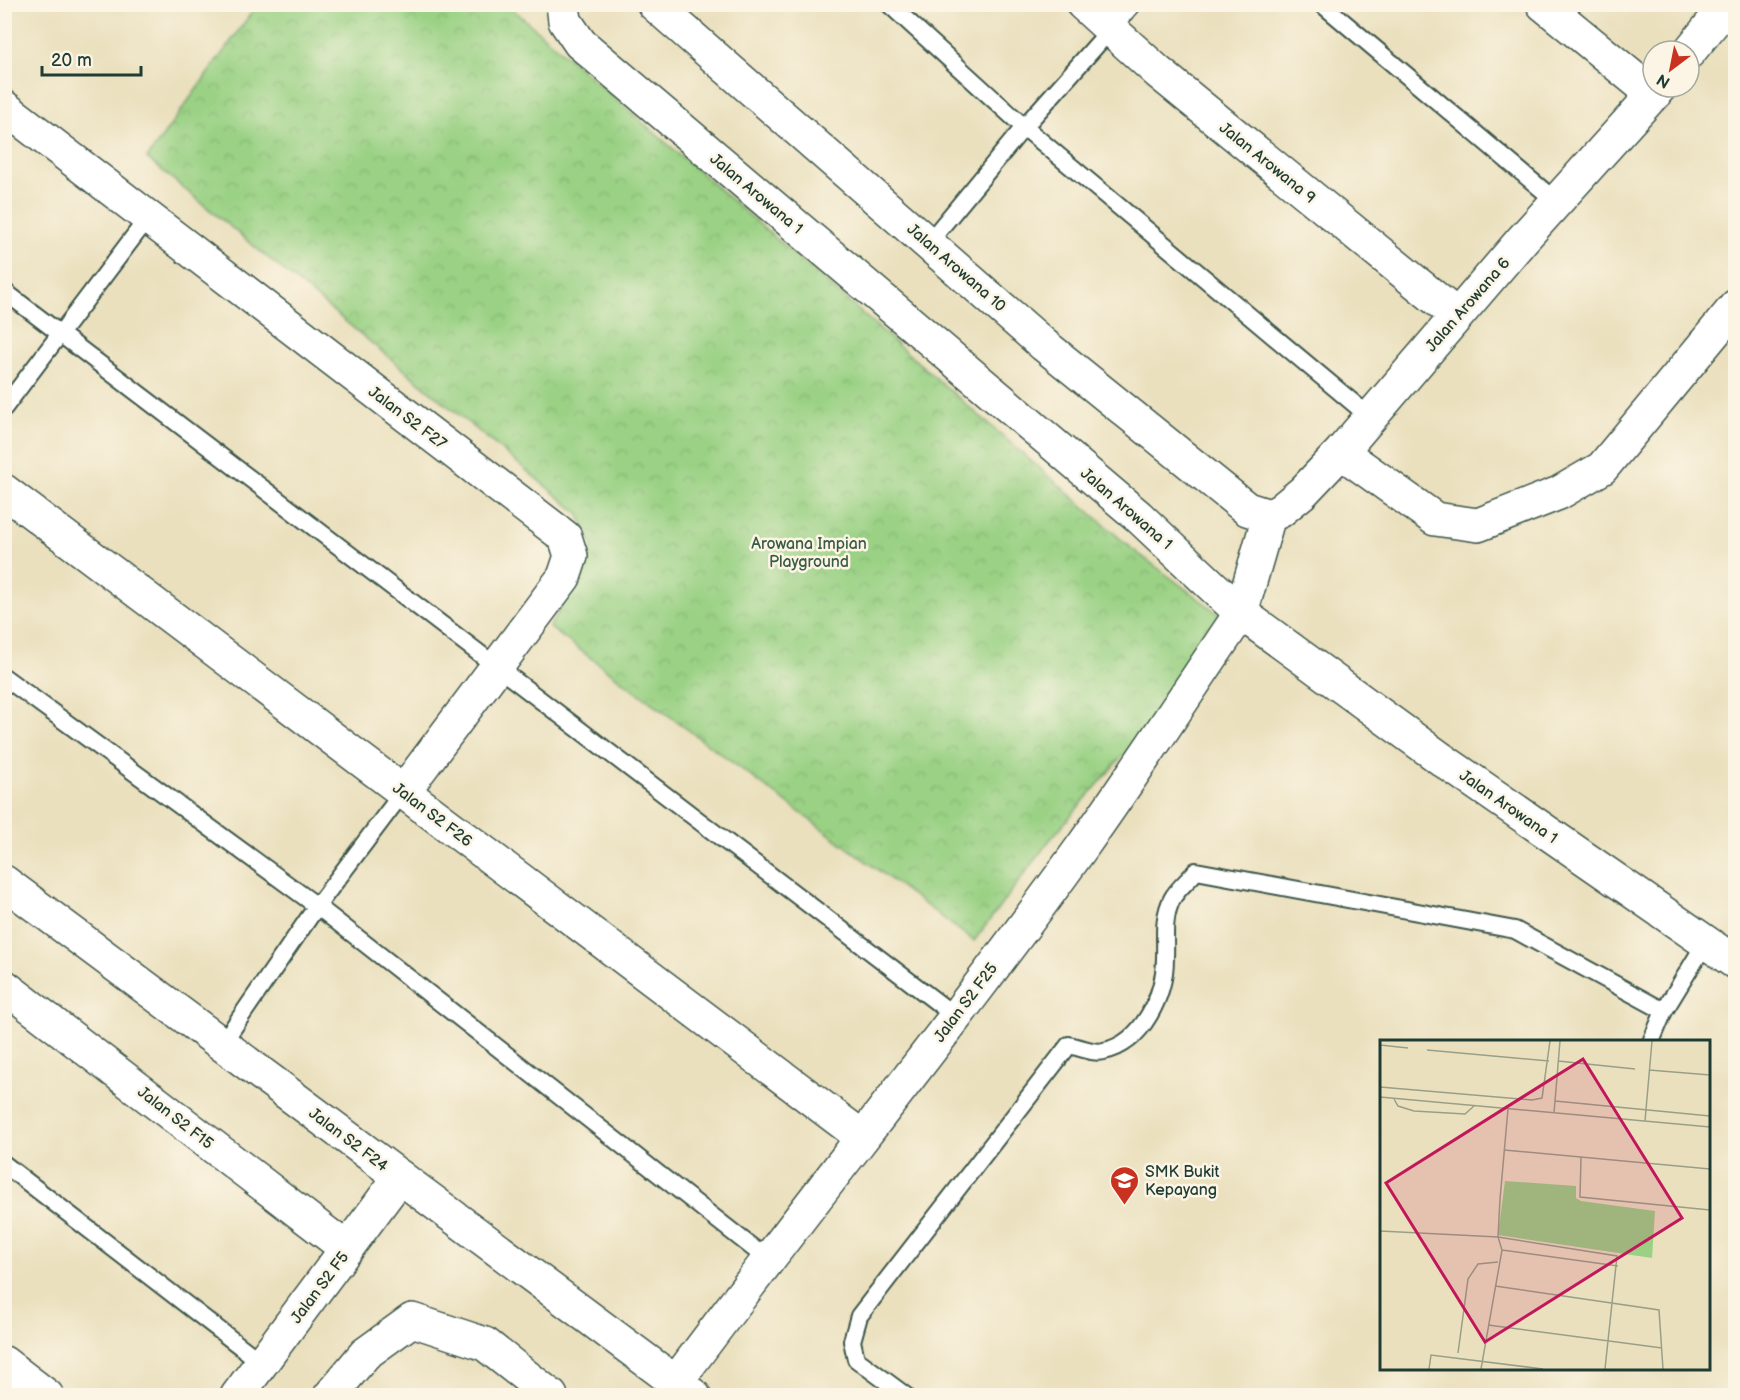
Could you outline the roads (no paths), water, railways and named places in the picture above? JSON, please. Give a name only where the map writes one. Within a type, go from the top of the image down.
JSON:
[{"type":"street","name":"Jalan Arowana 1","points":[[563,4],[565,21],[580,43],[1138,516],[1241,613],[1444,761],[1736,963]]},
{"type":"street","name":"Jalan Arowana 10","points":[[654,4],[929,242],[1044,345],[1247,509],[1269,516]]},
{"type":"street","name":"Jalan Arowana 9","points":[[1083,4],[1158,72],[1456,315]]},
{"type":"street","points":[[1543,4],[1641,79]]},
{"type":"street","points":[[1700,39],[1728,4]]},
{"type":"street","name":"Jalan Arowana 6","points":[[1269,516],[1303,492],[1341,452],[1456,315],[1650,99]]},
{"type":"street","name":"Jalan S2 F27","points":[[4,107],[147,219],[565,537],[571,556],[564,577],[403,792]]},
{"type":"street","points":[[1341,452],[1435,519],[1478,525],[1559,494],[1602,468],[1736,306]]},
{"type":"street","name":"Jalan S2 F26","points":[[4,490],[862,1137]]},
{"type":"street","name":"Jalan S2 F25","points":[[685,1389],[767,1259],[955,1016],[1082,846],[1241,613],[1269,516]]},
{"type":"street","name":"Jalan S2 F24","points":[[4,882],[685,1389]]},
{"type":"street","name":"Jalan S2 F15","points":[[4,986],[346,1249]]},
{"type":"street","name":"Jalan S2 F5","points":[[237,1395],[400,1177]]},
{"type":"street","points":[[330,1395],[365,1354],[412,1320],[485,1344],[551,1395]]},
{"type":"street","points":[[4,1363],[47,1395]]},
{"type":"lane","points":[[889,4],[1024,127],[1370,417]]},
{"type":"lane","points":[[929,242],[1024,127],[1133,4]]},
{"type":"lane","points":[[1322,4],[1558,202]]},
{"type":"lane","points":[[4,408],[147,219]]},
{"type":"lane","points":[[4,291],[955,1016]]},
{"type":"lane","points":[[4,677],[317,906],[767,1259]]},
{"type":"lane","points":[[222,1044],[317,906],[403,792]]},
{"type":"lane","points":[[906,1395],[856,1359],[852,1341],[859,1316],[1068,1045],[1102,1052],[1125,1044],[1146,1021],[1162,984],[1165,958],[1163,927],[1172,898],[1196,871],[1515,930],[1664,1011]]},
{"type":"lane","points":[[1651,1040],[1664,1011],[1706,942]]},
{"type":"lane","points":[[4,1164],[262,1363]]},
{"type":"place","name":"SMK Bukit Kepayang","points":[[1124,1206]]},
{"type":"park label","name":"Arowana Impian Playground","points":[[809,552]]}]
